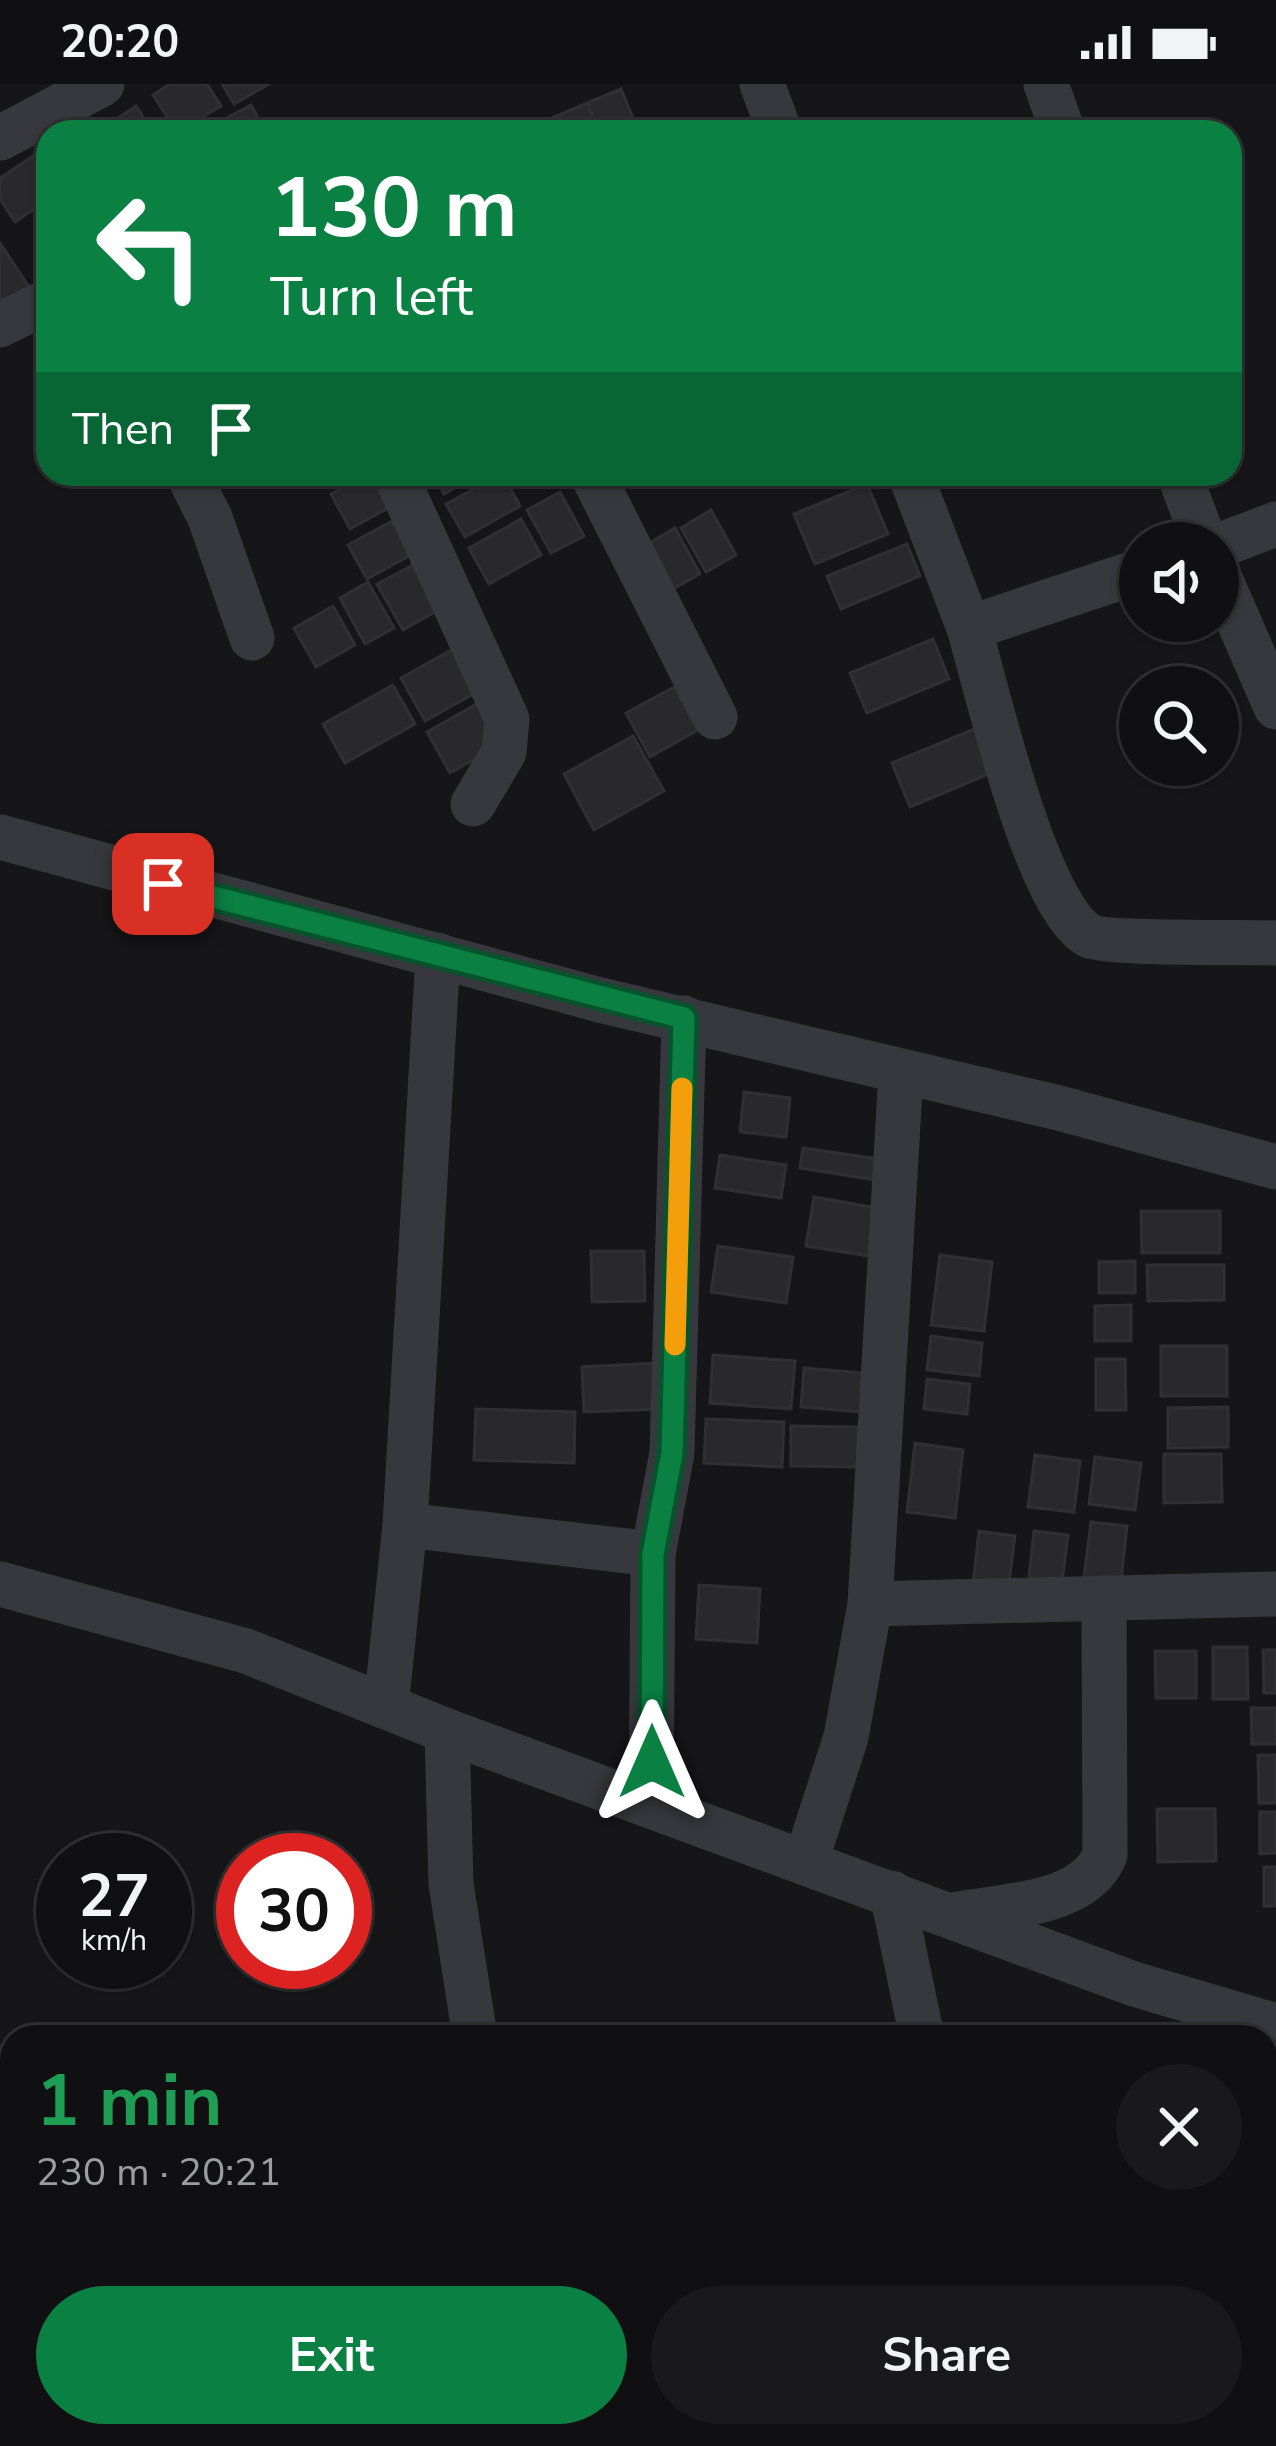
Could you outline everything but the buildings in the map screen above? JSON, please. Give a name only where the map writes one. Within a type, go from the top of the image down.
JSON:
[{"type":"street","points":[[0,138],[102,84]]},
{"type":"street","points":[[762,84],[776,120]]},
{"type":"street","points":[[1046,84],[1060,120]]},
{"type":"street","points":[[0,325],[36,307]]},
{"type":"street","points":[[194,486],[252,638]]},
{"type":"street","points":[[400,486],[507,719],[504,752],[473,804]]},
{"type":"street","points":[[598,486],[715,717]]},
{"type":"street","points":[[915,486],[969,628],[1044,877],[1068,916],[1092,937],[1276,944]]},
{"type":"street","points":[[1184,486],[1197,522]]},
{"type":"street","points":[[1239,538],[1276,524]]},
{"type":"street","points":[[969,628],[1119,578]]},
{"type":"street","points":[[1239,622],[1276,706]]},
{"type":"street","points":[[0,837],[438,955],[1276,1167]]},
{"type":"street","points":[[386,1707],[405,1526],[438,955]]},
{"type":"street","points":[[651,1804],[653,1554],[672,1453],[684,1018]]},
{"type":"street","points":[[806,1861],[846,1737],[871,1604],[902,1072]]},
{"type":"street","points":[[405,1526],[653,1554]]},
{"type":"street","points":[[0,1584],[246,1651],[447,1731],[1134,1984],[1273,2025]]},
{"type":"street","points":[[871,1604],[1276,1594]]},
{"type":"street","points":[[950,1915],[1054,1895],[1084,1886],[1098,1872],[1105,1855],[1104,1598]]},
{"type":"street","points":[[447,1731],[451,1884],[473,2025]]},
{"type":"street","points":[[892,1894],[919,2025]]},
{"type":"slow traffic","points":[[675,1345],[682,1088]]},
{"type":"route","points":[[163,884],[684,1018],[672,1453],[653,1554],[652,1762]]}]
